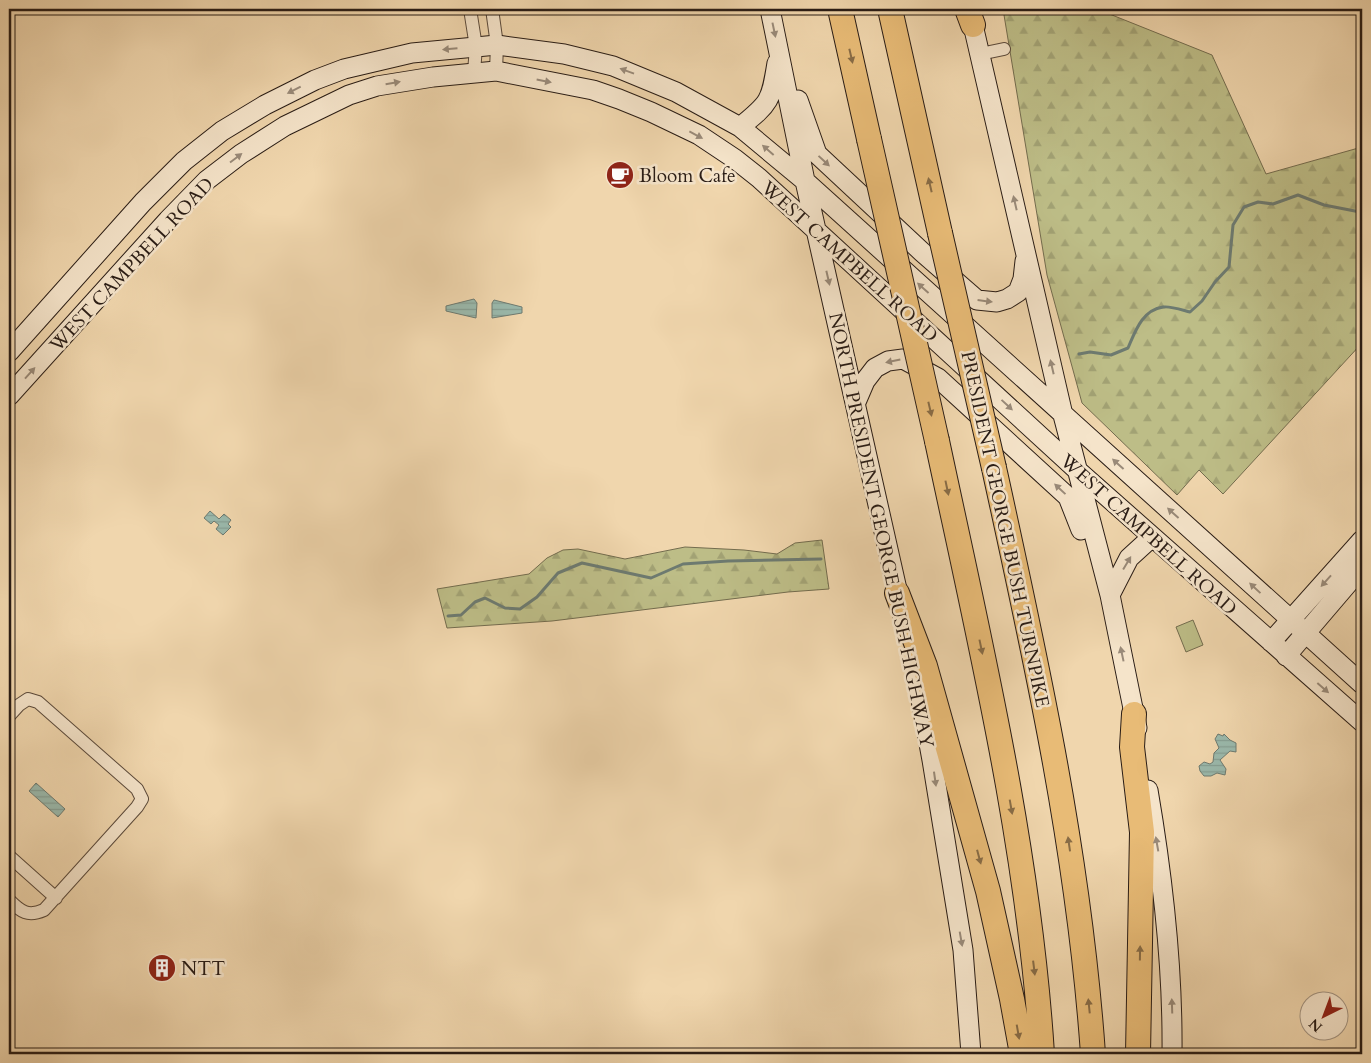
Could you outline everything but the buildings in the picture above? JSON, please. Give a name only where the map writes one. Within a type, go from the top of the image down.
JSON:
[{"type":"highway","points":[[840,9],[937,441],[994,709],[1020,858],[1039,1004],[1042,1054]]},
{"type":"highway","name":"PRESIDENT GEORGE BUSH TURNPIKE","points":[[890,9],[1039,674],[1062,794],[1080,924],[1093,1054]]},
{"type":"highway","points":[[897,593],[925,666],[988,891],[1022,1054]]},
{"type":"highway","points":[[1134,714],[1132,747],[1142,832],[1138,1054]]},
{"type":"main road","name":"NORTH PRESIDENT GEORGE BUSH HIGHWAY","points":[[770,9],[805,181],[918,683],[962,941],[971,1054]]},
{"type":"main road","points":[[970,14],[1063,415],[1110,595],[1134,714],[1159,856],[1166,911],[1173,1005],[1172,1054]]},
{"type":"main road","name":"WEST CAMPBELL ROAD","points":[[9,352],[143,202],[184,161],[222,132],[265,105],[315,80],[344,69],[412,53],[497,46],[564,54],[613,66],[676,92],[740,127],[805,181],[1362,684]]},
{"type":"main road","points":[[740,127],[761,110],[769,99],[779,52]]},
{"type":"main road","points":[[779,52],[817,154],[922,252],[977,300],[997,302],[1007,299],[1018,292],[1023,279],[1026,251]]},
{"type":"main road","name":"WEST CAMPBELL ROAD","points":[[9,396],[168,220],[207,180],[241,154],[285,126],[349,95],[377,86],[474,72],[496,71],[593,90],[619,99],[692,132],[735,159],[756,175],[1077,470],[1362,722]]},
{"type":"main road","points":[[856,402],[865,381],[875,368],[888,361],[903,359],[938,378],[1068,497],[1078,525],[1110,595]]},
{"type":"main road","points":[[1110,595],[1129,558],[1152,537]]},
{"type":"main road","points":[[1271,642],[1362,540]]},
{"type":"main road","points":[[1286,656],[1362,567]]},
{"type":"street","points":[[470,9],[476,47],[474,72]]},
{"type":"street","points":[[492,9],[497,46],[496,71]]},
{"type":"street","points":[[980,54],[1004,48]]},
{"type":"street","points":[[9,716],[19,705],[28,699],[38,702],[137,790],[142,799],[137,807],[44,910],[34,914],[20,911],[9,902]]},
{"type":"street","points":[[9,856],[56,898]]},
{"type":"green space","points":[[1013,9],[1097,9],[1212,55],[1266,174],[1362,147],[1362,343],[1223,494],[1199,470],[1177,495],[1082,403],[1047,275],[1004,15]]},
{"type":"green space","points":[[822,540],[829,589],[788,592],[552,621],[447,628],[437,589],[529,574],[547,558],[563,550],[578,549],[625,559],[685,547],[777,554],[795,543]]},
{"type":"green space","points":[[1193,620],[1203,645],[1186,652],[1176,627]]},
{"type":"shaded area","points":[[474,299],[477,303],[476,318],[446,311],[446,306]]},
{"type":"shaded area","points":[[494,300],[522,307],[522,313],[492,318],[492,303]]},
{"type":"shaded area","points":[[210,511],[219,519],[224,514],[231,520],[228,524],[231,527],[223,535],[216,529],[219,525],[214,521],[211,524],[204,518]]},
{"type":"shaded area","points":[[1218,734],[1223,736],[1224,734],[1236,743],[1236,752],[1230,751],[1220,760],[1226,769],[1225,775],[1217,773],[1211,776],[1204,776],[1199,766],[1204,762],[1210,764],[1213,762],[1214,753],[1219,748],[1215,739]]},
{"type":"shaded area","points":[[36,783],[65,809],[58,817],[29,791]]},
{"type":"waterway","points":[[1079,354],[1090,352],[1111,355],[1128,348],[1140,323],[1150,312],[1156,309],[1169,307],[1190,312],[1202,301],[1215,282],[1229,267],[1233,225],[1244,207],[1258,202],[1273,204],[1298,195],[1324,205],[1360,212],[1362,210]]},
{"type":"waterway","points":[[448,616],[461,615],[475,602],[485,598],[505,608],[520,609],[537,597],[558,573],[582,563],[651,578],[683,564],[821,559]]},
{"type":"place","name":"Bloom Cafe","points":[[620,175]]},
{"type":"place","name":"NTT","points":[[162,968]]}]
